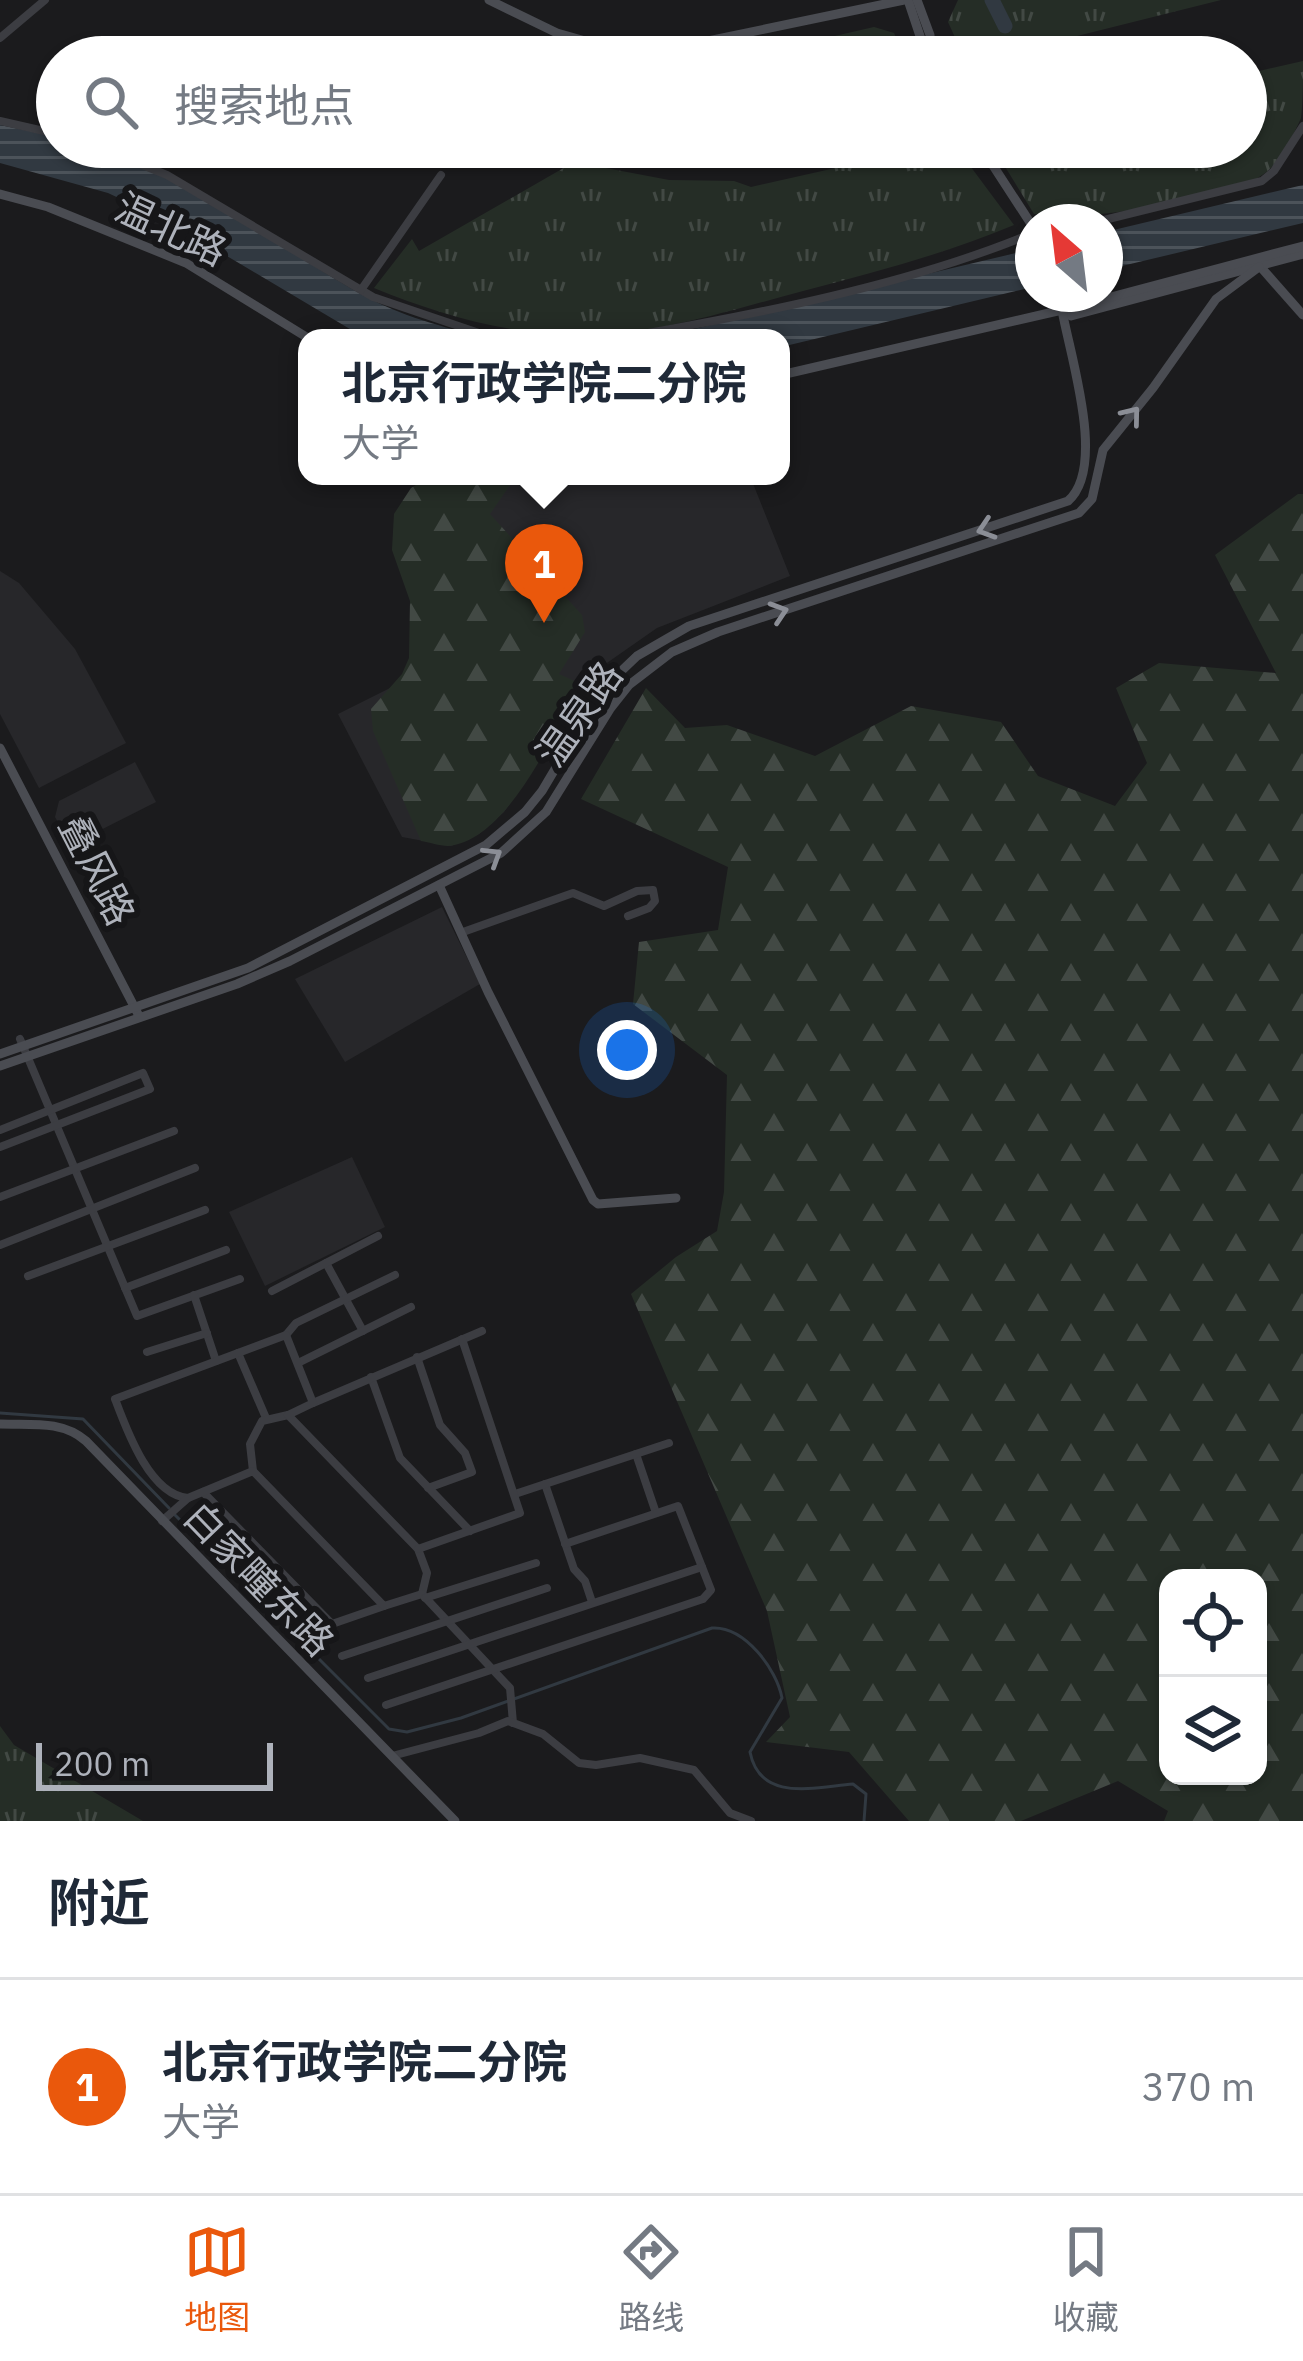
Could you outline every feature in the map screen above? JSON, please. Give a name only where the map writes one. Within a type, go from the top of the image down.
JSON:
[{"type":"main road","points":[[489,0],[497,8],[565,36]]},
{"type":"main road","points":[[732,36],[906,0],[921,36]]},
{"type":"main road","points":[[917,0],[930,36]]},
{"type":"main road","points":[[994,168],[1017,204]]},
{"type":"main road","name":"温北路","points":[[0,194],[48,207],[186,262],[298,332]]},
{"type":"main road","points":[[1123,295],[1303,250]]},
{"type":"main road","points":[[1258,263],[1303,314]]},
{"type":"main road","points":[[1063,519],[1087,507],[1102,450],[1153,388],[1206,311],[1258,263]]},
{"type":"main road","points":[[790,373],[1053,312]]},
{"type":"main road","points":[[1058,506],[1075,495],[1082,483],[1087,446],[1062,312]]},
{"type":"main road","points":[[1058,506],[1070,510],[1063,519]]},
{"type":"main road","name":"温泉路","points":[[437,880],[526,812],[596,700],[625,666],[650,647],[689,626],[1058,506]]},
{"type":"main road","name":"温泉路","points":[[0,1054],[138,1014],[500,853],[535,824],[563,789],[619,698],[642,672],[672,652],[718,632],[1063,519]]},
{"type":"main road","name":"叠风路","points":[[0,748],[138,1014]]},
{"type":"main road","points":[[437,880],[593,1200],[598,1204],[676,1198]]},
{"type":"main road","name":"温泉路","points":[[0,1066],[24,1047]]},
{"type":"main road","name":"白家疃东路","points":[[0,1424],[73,1430],[170,1515],[389,1756],[455,1821]]},
{"type":"street","points":[[0,38],[45,0]]},
{"type":"street","points":[[0,121],[36,129]]},
{"type":"street","points":[[1123,215],[1262,181],[1274,171],[1303,126]]},
{"type":"street","points":[[150,168],[361,290],[467,329]]},
{"type":"street","points":[[361,290],[441,175]]},
{"type":"street","points":[[661,329],[882,281],[1015,236]]},
{"type":"street","points":[[463,932],[573,893],[604,906],[637,891],[652,890],[655,901],[650,908],[628,916]]},
{"type":"street","points":[[24,1047],[137,1316],[240,1279]]},
{"type":"street","points":[[0,1130],[143,1073],[150,1089],[0,1147]]},
{"type":"street","points":[[0,1197],[174,1131]]},
{"type":"street","points":[[0,1245],[195,1168]]},
{"type":"street","points":[[28,1276],[205,1210]]},
{"type":"street","points":[[272,1291],[378,1236]]},
{"type":"street","points":[[125,1288],[226,1250]]},
{"type":"street","points":[[326,1263],[363,1331]]},
{"type":"street","points":[[188,1498],[171,1494],[146,1466],[115,1400],[286,1335],[296,1323],[395,1275]]},
{"type":"street","points":[[194,1295],[216,1361]]},
{"type":"street","points":[[298,1364],[411,1307]]},
{"type":"street","points":[[266,1418],[288,1415],[482,1331]]},
{"type":"street","points":[[147,1352],[207,1334]]},
{"type":"street","points":[[286,1335],[314,1403]]},
{"type":"street","points":[[418,1549],[520,1513],[462,1339]]},
{"type":"street","points":[[238,1353],[266,1418]]},
{"type":"street","points":[[416,1357],[440,1425],[465,1453],[472,1472],[428,1488]]},
{"type":"street","points":[[371,1378],[400,1458],[470,1531]]},
{"type":"street","points":[[288,1415],[418,1549],[428,1573],[423,1596]]},
{"type":"street","points":[[266,1418],[250,1444],[253,1471],[384,1606]]},
{"type":"street","points":[[514,1494],[669,1443]]},
{"type":"street","points":[[636,1454],[656,1513]]},
{"type":"street","points":[[170,1515],[188,1498],[253,1471]]},
{"type":"street","points":[[544,1484],[574,1570],[585,1581],[592,1602]]},
{"type":"street","points":[[203,1492],[332,1624],[536,1563]]},
{"type":"street","points":[[386,1705],[703,1599],[711,1590],[678,1506],[565,1544]]},
{"type":"street","points":[[368,1678],[702,1567]]},
{"type":"street","points":[[342,1657],[547,1588]]},
{"type":"street","points":[[423,1596],[491,1668],[513,1699],[513,1723]]},
{"type":"street","points":[[389,1756],[513,1723],[543,1734],[579,1763],[640,1758],[694,1770],[730,1813],[751,1821]]},
{"type":"shaded area","points":[[0,125],[36,133],[36,168],[144,168],[215,203],[377,302],[454,329],[350,329],[168,221],[108,193],[0,163]]},
{"type":"shaded area","points":[[1303,185],[1303,223],[1123,266],[1123,228]]},
{"type":"shaded area","points":[[1015,253],[1015,291],[790,345],[790,329],[694,329]]},
{"type":"shaded area","points":[[417,485],[754,485],[790,576],[657,628],[604,665],[504,812],[479,834],[451,846],[402,837],[338,714],[410,678],[419,617],[406,519]]},
{"type":"shaded area","points":[[0,571],[19,583],[75,649],[126,743],[39,788],[0,714]]},
{"type":"shaded area","points":[[135,762],[156,802],[71,845],[55,817],[59,801]]},
{"type":"shaded area","points":[[442,907],[480,984],[345,1062],[295,979]]},
{"type":"shaded area","points":[[352,1157],[385,1227],[265,1286],[229,1212]]},
{"type":"green space","points":[[958,0],[1221,0],[1077,36],[954,36],[948,22]]},
{"type":"green space","points":[[874,27],[895,36],[835,36]]},
{"type":"green space","points":[[1303,61],[1301,118],[1286,147],[1265,173],[1220,194],[1123,211],[1123,204],[1028,204],[1006,168],[1267,168],[1267,69]]},
{"type":"green space","points":[[564,168],[606,168],[669,180],[734,181],[751,187],[836,168],[972,168],[1014,225],[857,277],[647,329],[505,328],[374,288],[412,239],[419,251]]},
{"type":"green space","points":[[510,485],[490,514],[582,615],[585,632],[559,674],[581,684],[527,780],[491,825],[448,846],[421,841],[373,731],[371,709],[402,674],[409,658],[410,601],[392,550],[394,514],[411,488]]},
{"type":"green space","points":[[1303,494],[1303,1821],[1164,1821],[1168,1811],[1118,1781],[1021,1821],[909,1821],[849,1752],[766,1742],[790,1717],[767,1611],[631,1294],[717,1231],[724,1192],[727,1075],[633,1004],[639,942],[718,930],[728,867],[581,799],[646,688],[685,728],[727,725],[815,756],[911,706],[1001,722],[1038,776],[1115,806],[1147,763],[1116,688],[1159,663],[1276,673],[1215,555]]},
{"type":"green space","points":[[0,1726],[14,1745],[143,1821],[0,1821]]},
{"type":"waterway","points":[[992,0],[1005,26]]},
{"type":"waterway","points":[[0,1413],[83,1419],[169,1508]]},
{"type":"waterway","points":[[175,1515],[389,1729],[407,1732],[461,1718],[712,1628],[736,1634],[766,1663],[782,1698],[750,1752],[756,1768],[765,1779],[791,1788],[853,1784],[866,1794],[864,1821]]},
{"type":"place","name":"北京行政学院二分院","points":[[544,623]]}]
